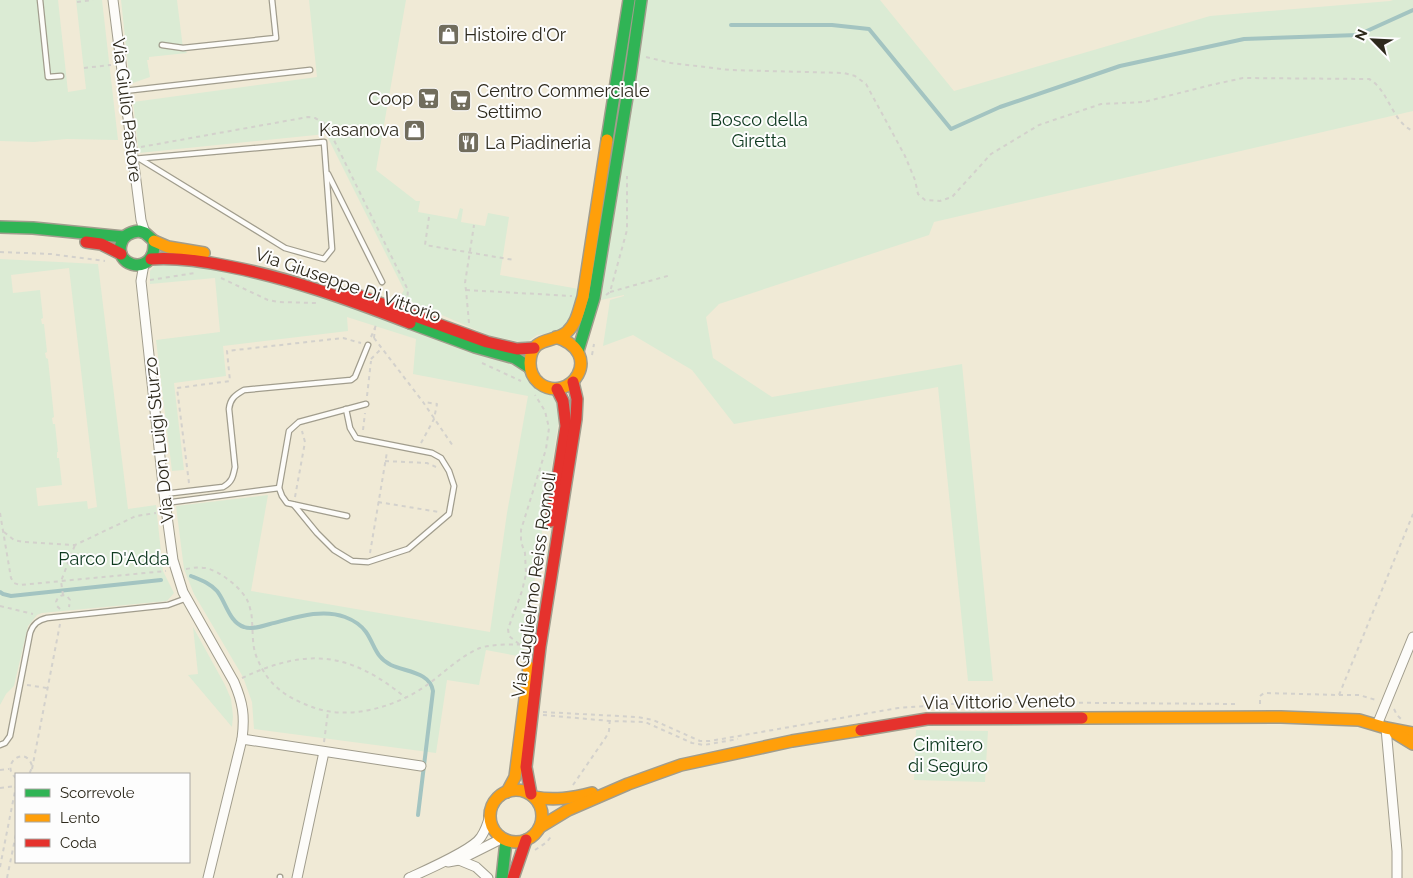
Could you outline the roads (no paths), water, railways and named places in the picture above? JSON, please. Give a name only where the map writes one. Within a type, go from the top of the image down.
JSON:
[{"type":"street","name":"Via Giulio Pastore","points":[[113,0],[131,148],[136,159],[141,220],[145,233]]},
{"type":"street","points":[[556,338],[567,333],[593,298],[629,0]]},
{"type":"street","points":[[627,97],[627,58],[636,0]]},
{"type":"street","points":[[578,351],[593,298],[627,97],[641,0]]},
{"type":"street","points":[[0,227],[129,234],[139,231],[145,233],[154,241],[155,250],[147,262],[137,266],[126,262],[121,254],[120,243],[129,234],[141,220]]},
{"type":"street","points":[[0,236],[32,237],[101,244],[121,254]]},
{"type":"street","name":"Via Giuseppe Di Vittorio","points":[[154,241],[168,247],[245,259],[296,274],[487,342],[517,349],[534,348]]},
{"type":"street","name":"Via Giuseppe Di Vittorio","points":[[147,262],[168,257],[243,268],[353,302],[464,344],[514,357],[530,367]]},
{"type":"street","name":"Via Don Luigi Sturzo","points":[[147,262],[141,281],[173,560],[178,580],[234,682],[241,698],[244,712],[242,739],[208,878]]},
{"type":"street","name":"Via Don Luigi Sturzo","points":[[131,265],[141,281]]},
{"type":"street","points":[[556,338],[564,339],[572,344],[578,351],[581,367],[573,382],[566,387],[557,389],[542,386],[536,381],[532,374],[529,360],[534,348],[540,342],[556,338]]},
{"type":"street","name":"Via Guglielmo Reiss Romoli","points":[[533,796],[526,767],[540,647],[576,419],[577,399],[573,382]]},
{"type":"street","name":"Via Guglielmo Reiss Romoli","points":[[508,792],[515,777],[532,646],[566,426],[563,401],[557,389]]},
{"type":"street","points":[[1397,878],[1397,851],[1382,726],[1413,637]]},
{"type":"street","name":"Via Vittorio Veneto","points":[[628,784],[681,766],[792,741],[927,719],[1281,717],[1358,720],[1413,733]]},
{"type":"street","points":[[1382,726],[1413,744]]},
{"type":"street","points":[[242,739],[420,766]]},
{"type":"street","points":[[297,878],[324,752]]},
{"type":"street","points":[[409,878],[440,864],[476,844],[481,838],[494,802],[502,794],[523,790],[533,796],[547,800],[564,800],[628,784]]},
{"type":"street","points":[[540,827],[568,810],[628,784]]},
{"type":"street","points":[[490,815],[494,829],[505,839],[517,842],[526,840],[534,836],[540,827],[542,816],[542,810],[533,796]]},
{"type":"street","points":[[440,864],[459,860],[505,839]]},
{"type":"street","points":[[502,878],[505,839]]},
{"type":"street","points":[[513,878],[526,840]]},
{"type":"street","points":[[459,860],[476,867],[488,878]]},
{"type":"lane","points":[[40,0],[48,77],[62,76]]},
{"type":"lane","points":[[162,45],[183,48],[276,38],[272,0]]},
{"type":"lane","points":[[124,91],[310,70]]},
{"type":"lane","points":[[324,142],[332,249],[324,259],[285,248],[136,159],[324,142]]},
{"type":"lane","points":[[326,170],[382,282]]},
{"type":"lane","points":[[165,503],[190,490],[223,487],[230,483],[234,476],[234,467],[229,409],[230,400],[236,394],[244,390],[350,380],[355,377],[371,345]]},
{"type":"lane","points":[[347,516],[287,503],[279,488],[289,431],[299,422],[366,404]]},
{"type":"lane","points":[[294,505],[316,533],[334,550],[352,561],[368,562],[408,549],[449,514],[454,486],[449,471],[441,458],[432,452],[356,438],[353,434],[346,409]]},
{"type":"lane","points":[[165,503],[279,488]]},
{"type":"lane","points":[[0,745],[5,743],[10,736],[32,629],[37,622],[42,619],[168,605],[187,598]]},
{"type":"waterway","points":[[731,25],[832,25],[869,29],[951,129],[1000,107],[1120,66],[1244,39],[1358,35],[1413,10]]},
{"type":"waterway","points":[[191,576],[214,588],[231,616],[244,627],[257,627],[317,614],[336,614],[357,623],[364,629],[378,654],[386,662],[422,676],[427,680],[433,691],[418,815]]},
{"type":"waterway","points":[[0,592],[11,596],[161,580]]},
{"type":"place","name":"Histoire d'Or","points":[[448,35]]},
{"type":"place","name":"Coop","points":[[429,99]]},
{"type":"place","name":"Centro Commerciale Settimo","points":[[461,101]]},
{"type":"place","name":"Kasanova","points":[[415,130]]},
{"type":"place","name":"La Piadineria","points":[[469,143]]},
{"type":"park label","name":"Bosco della Giretta","points":[[759,130]]},
{"type":"park label","name":"Parco D'Adda","points":[[114,559]]},
{"type":"park label","name":"Cimitero di Seguro","points":[[948,755]]}]
